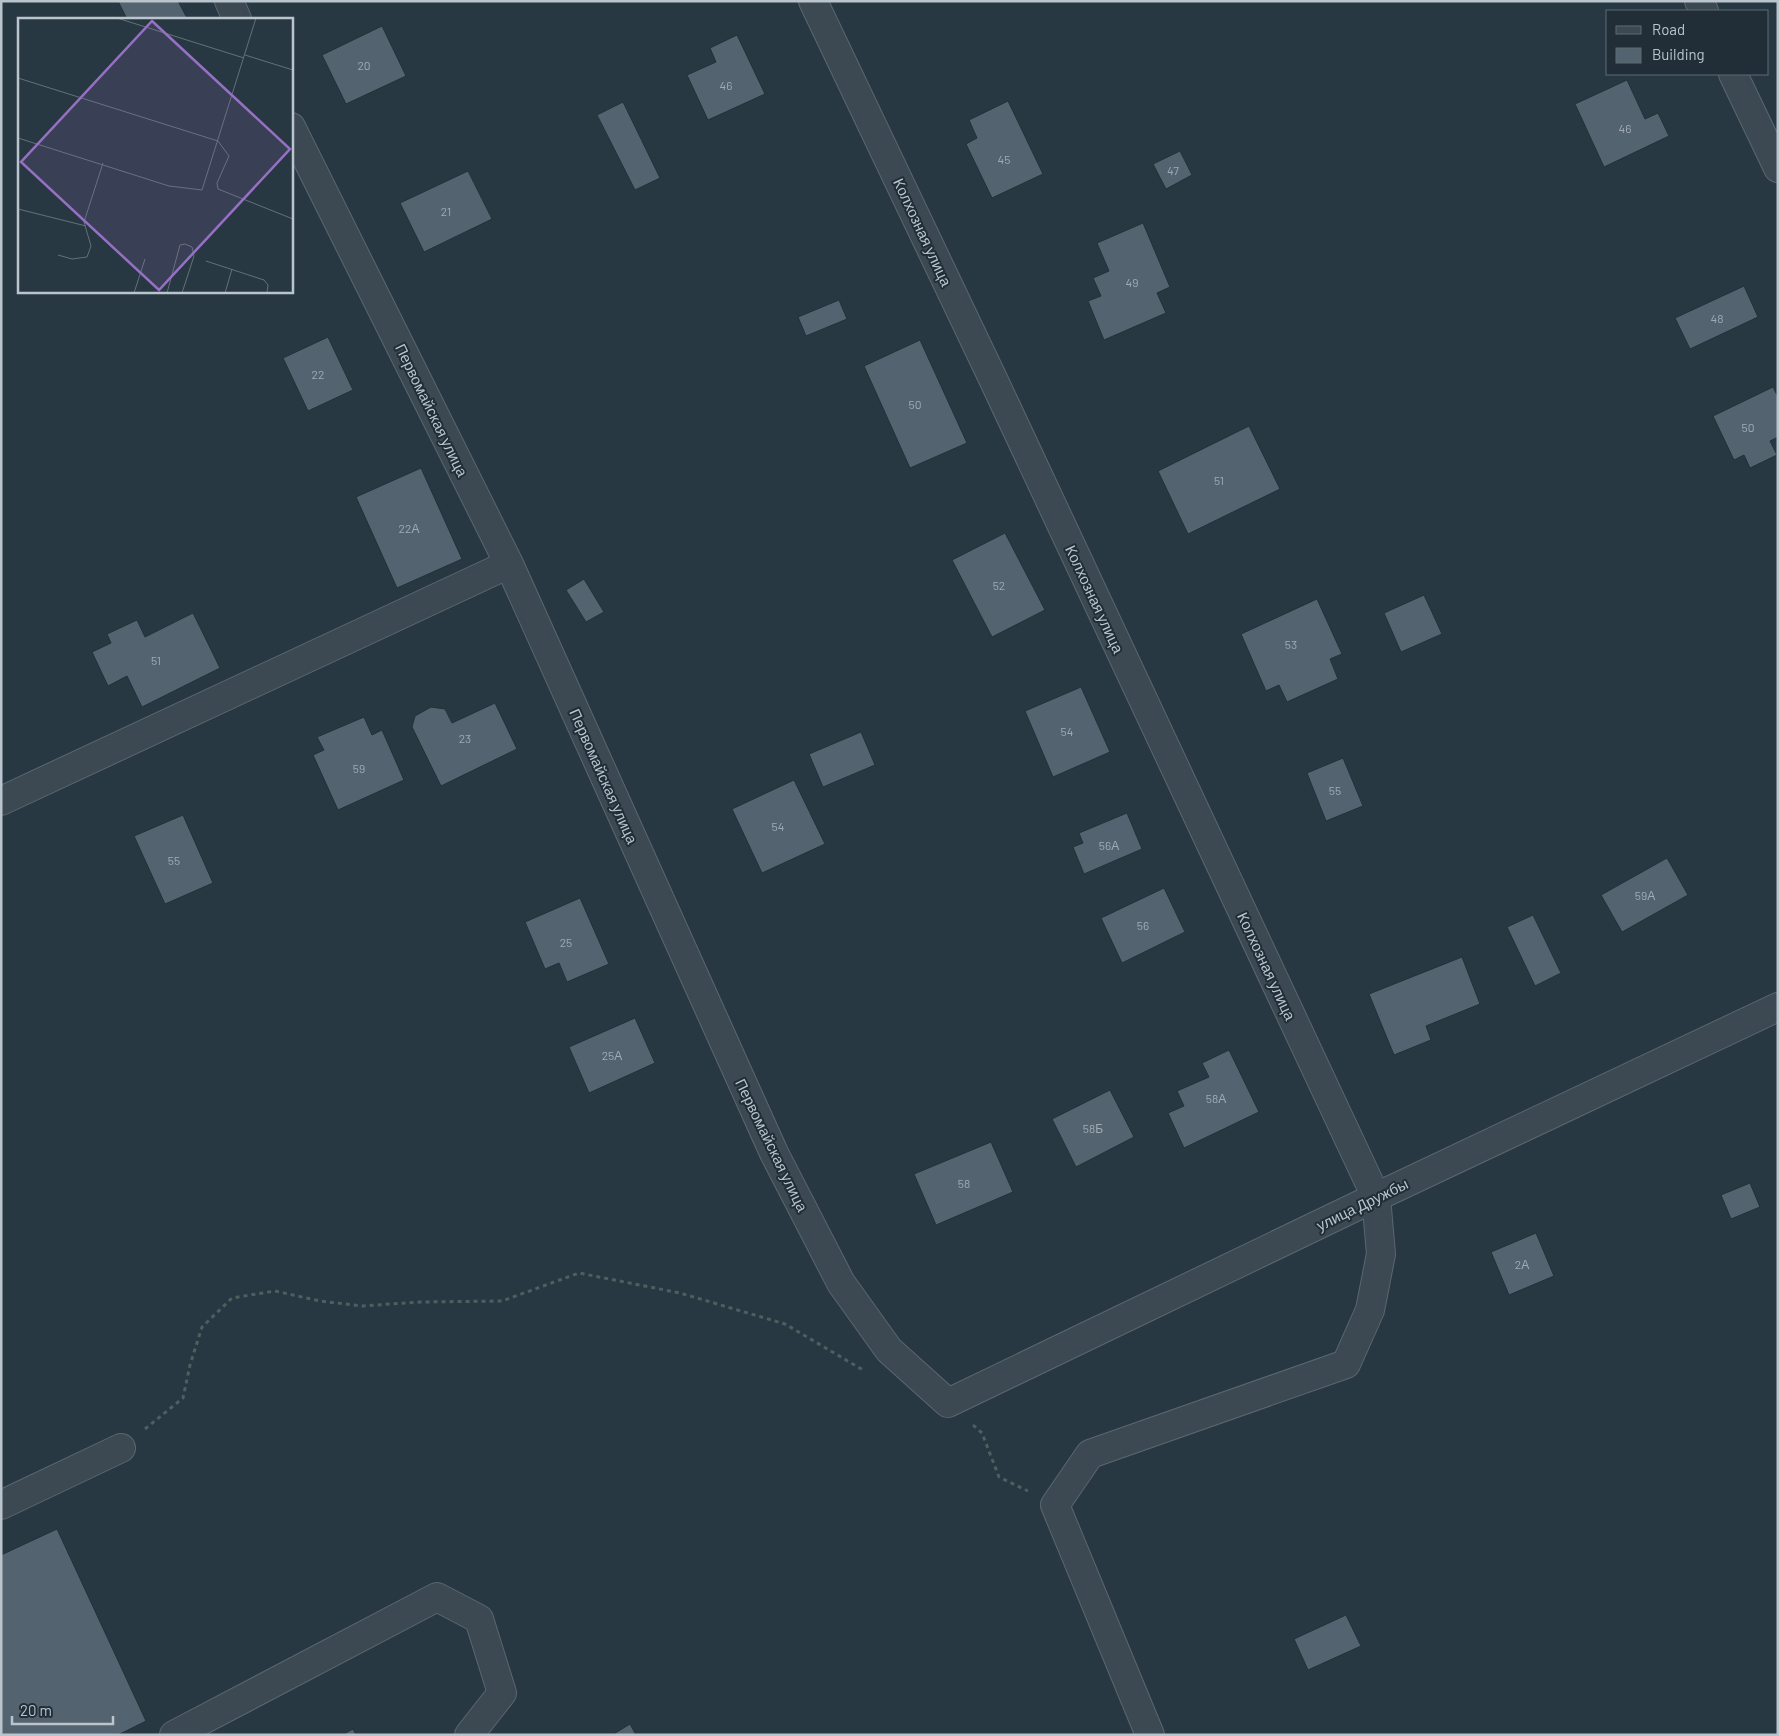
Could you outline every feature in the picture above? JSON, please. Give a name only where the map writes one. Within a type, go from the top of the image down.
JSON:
[{"type":"street","points":[[229,1],[238,18]]},
{"type":"street","name":"Колхозная улица","points":[[813,1],[1376,1197]]},
{"type":"street","points":[[1733,75],[1778,168]]},
{"type":"street","name":"Первомайская улица","points":[[292,129],[509,564],[774,1153],[841,1283],[890,1350],[948,1403]]},
{"type":"street","points":[[1,801],[509,564]]},
{"type":"street","name":"улица Дружбы","points":[[948,1403],[1376,1197],[1778,1007]]},
{"type":"street","points":[[1150,1735],[1056,1506],[1090,1454],[1346,1364],[1370,1310],[1381,1254],[1376,1197]]},
{"type":"street","points":[[1,1505],[121,1448]]},
{"type":"street","points":[[174,1735],[437,1597],[479,1620],[502,1692],[469,1735]]},
{"type":"path","points":[[121,1448],[182,1398],[190,1364],[202,1327],[232,1298],[275,1291],[320,1301],[362,1306],[420,1302],[502,1301],[579,1273],[680,1293],[785,1324],[866,1372]]},
{"type":"path","points":[[948,1403],[982,1433],[999,1477],[1056,1506]]},
{"type":"building","points":[[118,1],[178,1],[187,18],[126,18]]},
{"type":"building","points":[[382,26],[406,76],[346,104],[322,55]]},
{"type":"building","points":[[737,35],[765,94],[708,120],[687,75],[716,62],[710,48]]},
{"type":"building","points":[[1627,80],[1645,119],[1658,113],[1669,136],[1604,167],[1575,104]]},
{"type":"building","points":[[1008,101],[1043,174],[992,198],[966,144],[977,138],[969,120]]},
{"type":"building","points":[[623,102],[660,178],[635,190],[597,115]]},
{"type":"building","points":[[1180,151],[1192,175],[1166,189],[1153,164]]},
{"type":"building","points":[[468,171],[492,219],[424,252],[400,203]]},
{"type":"building","points":[[1143,223],[1170,287],[1157,293],[1166,313],[1104,340],[1088,301],[1101,296],[1093,278],[1109,271],[1097,243]]},
{"type":"building","points":[[1744,286],[1758,317],[1690,349],[1675,318]]},
{"type":"building","points":[[839,300],[847,319],[806,336],[798,317]]},
{"type":"building","points":[[328,337],[353,390],[308,411],[283,358]]},
{"type":"building","points":[[920,340],[967,443],[910,468],[864,366]]},
{"type":"building","points":[[1773,387],[1778,397],[1778,437],[1770,441],[1777,455],[1750,468],[1744,455],[1734,460],[1713,416]]},
{"type":"building","points":[[1249,426],[1280,489],[1188,534],[1158,471]]},
{"type":"building","points":[[421,468],[462,559],[397,588],[356,497]]},
{"type":"building","points":[[1005,533],[1045,610],[992,637],[952,560]]},
{"type":"building","points":[[584,579],[604,612],[586,622],[566,590]]},
{"type":"building","points":[[1424,595],[1442,634],[1401,652],[1384,613]]},
{"type":"building","points":[[1317,599],[1342,654],[1330,659],[1338,679],[1287,702],[1279,685],[1266,691],[1241,634]]},
{"type":"building","points":[[193,613],[220,668],[142,707],[127,676],[108,686],[92,652],[111,643],[107,634],[137,620],[145,637]]},
{"type":"building","points":[[1081,687],[1110,752],[1053,777],[1025,711]]},
{"type":"building","points":[[495,703],[517,749],[441,786],[412,727],[415,716],[431,707],[445,709],[452,723]]},
{"type":"building","points":[[364,717],[372,735],[382,730],[404,780],[338,810],[313,755],[324,750],[317,737]]},
{"type":"building","points":[[861,732],[875,765],[823,787],[809,754]]},
{"type":"building","points":[[1343,758],[1363,806],[1326,821],[1307,773]]},
{"type":"building","points":[[794,780],[825,844],[762,873],[732,809]]},
{"type":"building","points":[[1127,813],[1142,849],[1084,874],[1073,847],[1083,843],[1079,833]]},
{"type":"building","points":[[183,815],[213,883],[165,904],[134,836]]},
{"type":"building","points":[[1667,858],[1688,895],[1622,932],[1601,895]]},
{"type":"building","points":[[1164,888],[1185,932],[1122,963],[1101,918]]},
{"type":"building","points":[[580,898],[609,964],[567,982],[559,963],[545,969],[525,922]]},
{"type":"building","points":[[1533,915],[1561,973],[1535,986],[1507,927]]},
{"type":"building","points":[[1462,957],[1480,1004],[1426,1026],[1431,1040],[1394,1055],[1369,994]]},
{"type":"building","points":[[635,1018],[655,1063],[589,1093],[569,1047]]},
{"type":"building","points":[[1229,1050],[1259,1112],[1184,1148],[1168,1113],[1184,1106],[1177,1091],[1209,1077],[1202,1063]]},
{"type":"building","points":[[1110,1090],[1134,1137],[1076,1167],[1052,1119]]},
{"type":"building","points":[[991,1142],[1013,1192],[936,1225],[914,1174]]},
{"type":"building","points":[[1750,1183],[1760,1207],[1731,1219],[1721,1195]]},
{"type":"building","points":[[1536,1233],[1554,1276],[1509,1295],[1491,1252]]},
{"type":"building","points":[[57,1529],[146,1721],[118,1735],[1,1735],[1,1555]]},
{"type":"building","points":[[1346,1615],[1361,1646],[1308,1670],[1294,1639]]},
{"type":"building","points":[[630,1724],[636,1735],[612,1735]]},
{"type":"building","points":[[353,1729],[356,1735],[342,1735]]}]
